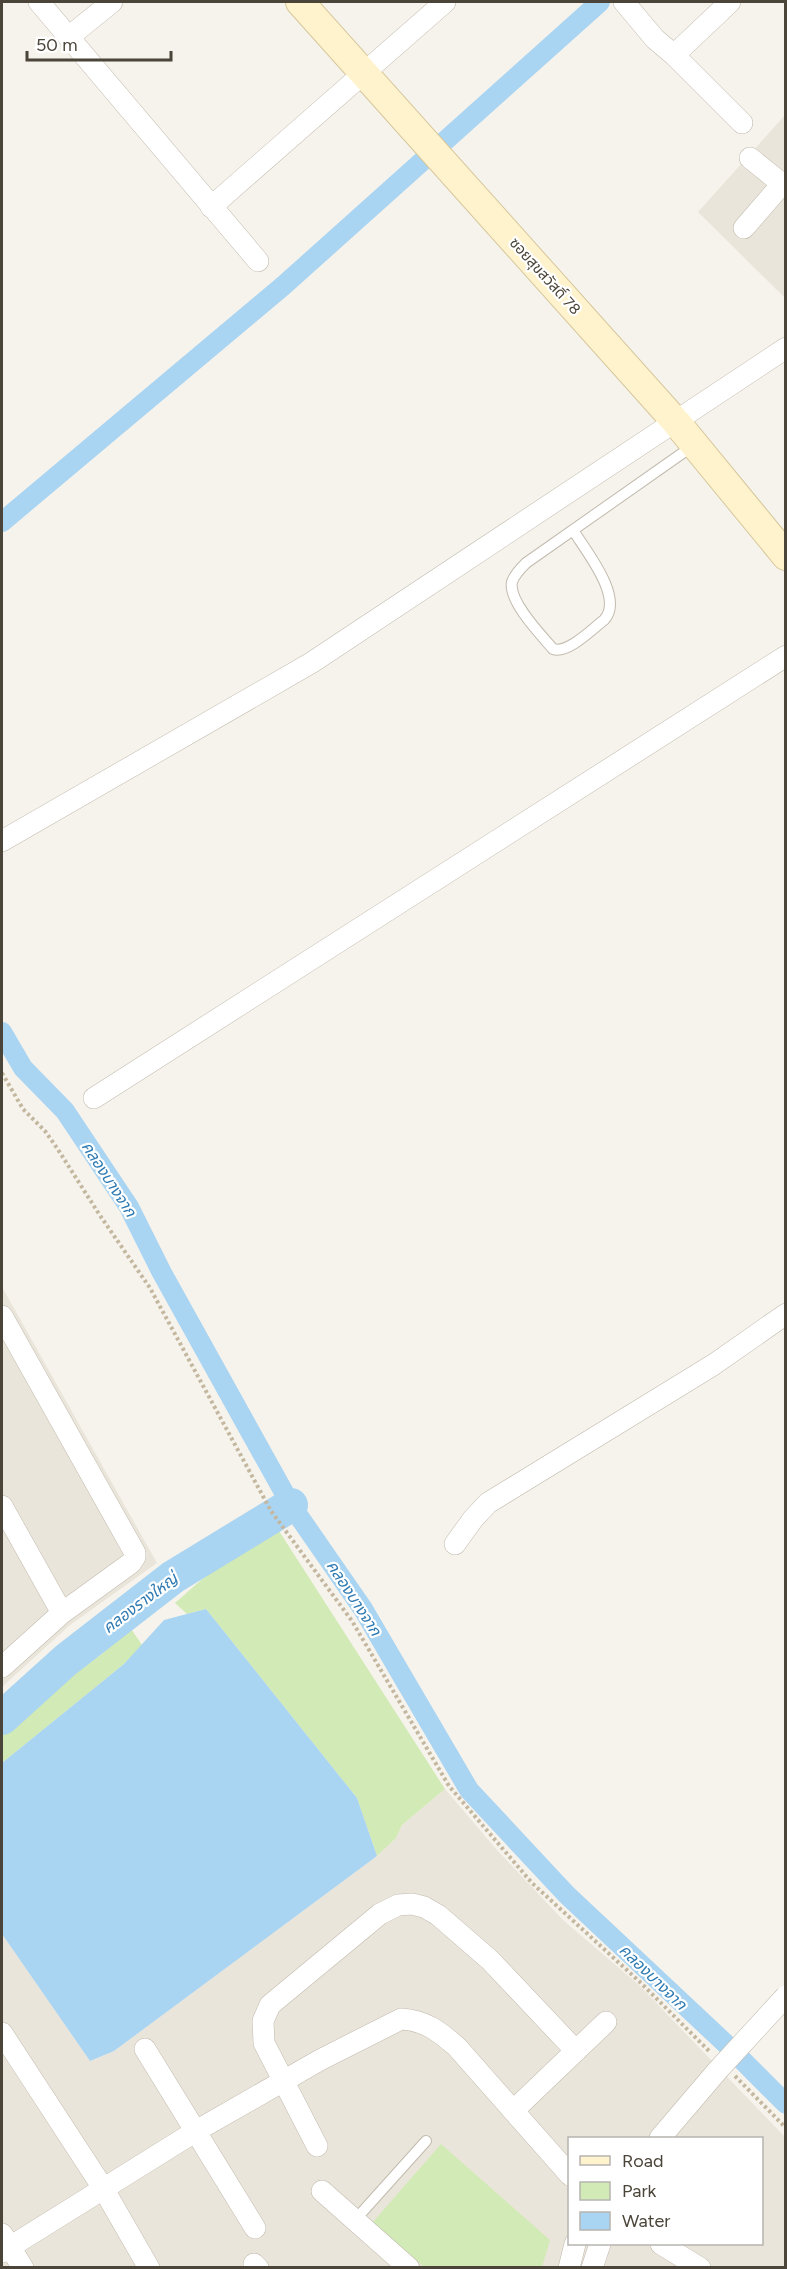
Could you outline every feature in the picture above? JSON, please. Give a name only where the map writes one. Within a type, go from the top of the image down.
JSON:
[{"type":"street","points":[[39,2],[258,261]]},
{"type":"street","points":[[70,36],[112,2]]},
{"type":"street","name":"ซอยสุขสวัสดิ์ 78","points":[[300,2],[676,422],[786,556]]},
{"type":"street","points":[[211,207],[445,2]]},
{"type":"street","points":[[624,2],[648,32],[742,123]]},
{"type":"street","points":[[674,55],[730,2]]},
{"type":"street","points":[[744,228],[784,185],[750,158]]},
{"type":"street","points":[[2,841],[311,663],[786,348]]},
{"type":"street","points":[[94,1098],[786,656]]},
{"type":"street","points":[[455,1544],[488,1503],[686,1383],[786,1314]]},
{"type":"street","points":[[2,1316],[135,1553],[131,1563],[62,1613],[2,1667]]},
{"type":"street","points":[[2,1506],[62,1613]]},
{"type":"street","points":[[317,2146],[264,2043],[262,2021],[270,2005],[380,1914],[398,1905],[424,1907],[438,1914],[490,1960],[576,2051]]},
{"type":"street","points":[[662,2137],[786,1996]]},
{"type":"street","points":[[23,2268],[4,2244],[285,2080],[401,2019],[427,2024],[458,2047],[568,2173]]},
{"type":"street","points":[[513,2111],[606,2022]]},
{"type":"street","points":[[2,2033],[103,2188],[149,2268]]},
{"type":"street","points":[[145,2049],[255,2228]]},
{"type":"street","points":[[322,2191],[409,2268]]},
{"type":"street","points":[[569,2268],[576,2245]]},
{"type":"street","points":[[592,2268],[600,2245]]},
{"type":"street","points":[[663,2245],[700,2268]]},
{"type":"lane","points":[[573,530],[605,582],[611,608],[604,620],[567,648],[559,651],[553,649],[518,605],[512,585],[513,578],[526,563],[694,445]]},
{"type":"lane","points":[[355,2220],[426,2141]]},
{"type":"path","points":[[2,1073],[23,1109],[45,1131],[150,1288],[271,1511],[352,1621],[449,1786],[532,1883],[641,1983],[722,2067],[786,2127]]},
{"type":"shaded area","points":[[785,115],[785,298],[698,212]]},
{"type":"shaded area","points":[[2,1287],[157,1563],[70,1625],[2,1687]]},
{"type":"shaded area","points":[[445,1789],[497,1850],[563,1920],[639,1985],[785,2137],[785,2267],[2,2267],[2,1934],[90,2061],[114,2051],[377,1856],[396,1838],[402,1825]]},
{"type":"green space","points":[[268,1530],[279,1531],[445,1789],[402,1825],[396,1838],[377,1856],[357,1798],[206,1609],[187,1614],[175,1603],[200,1581]]},
{"type":"green space","points":[[127,1623],[142,1645],[124,1664],[2,1763],[2,1731],[29,1706],[102,1654]]},
{"type":"green space","points":[[441,2144],[550,2240],[542,2267],[424,2267],[373,2222]]},
{"type":"water","points":[[206,1609],[357,1798],[377,1856],[114,2051],[90,2061],[2,1934],[2,1763],[124,1664],[164,1620]]},
{"type":"waterway","points":[[2,522],[283,286],[600,2]]},
{"type":"waterway","name":"คลองบางจาก","points":[[2,1032],[23,1068],[65,1111],[129,1207],[162,1273],[291,1505],[363,1609],[469,1790],[567,1895],[727,2045],[786,2104]]},
{"type":"waterway","name":"คลองรางใหญ่","points":[[2,1718],[66,1660],[173,1577],[291,1505]]}]
